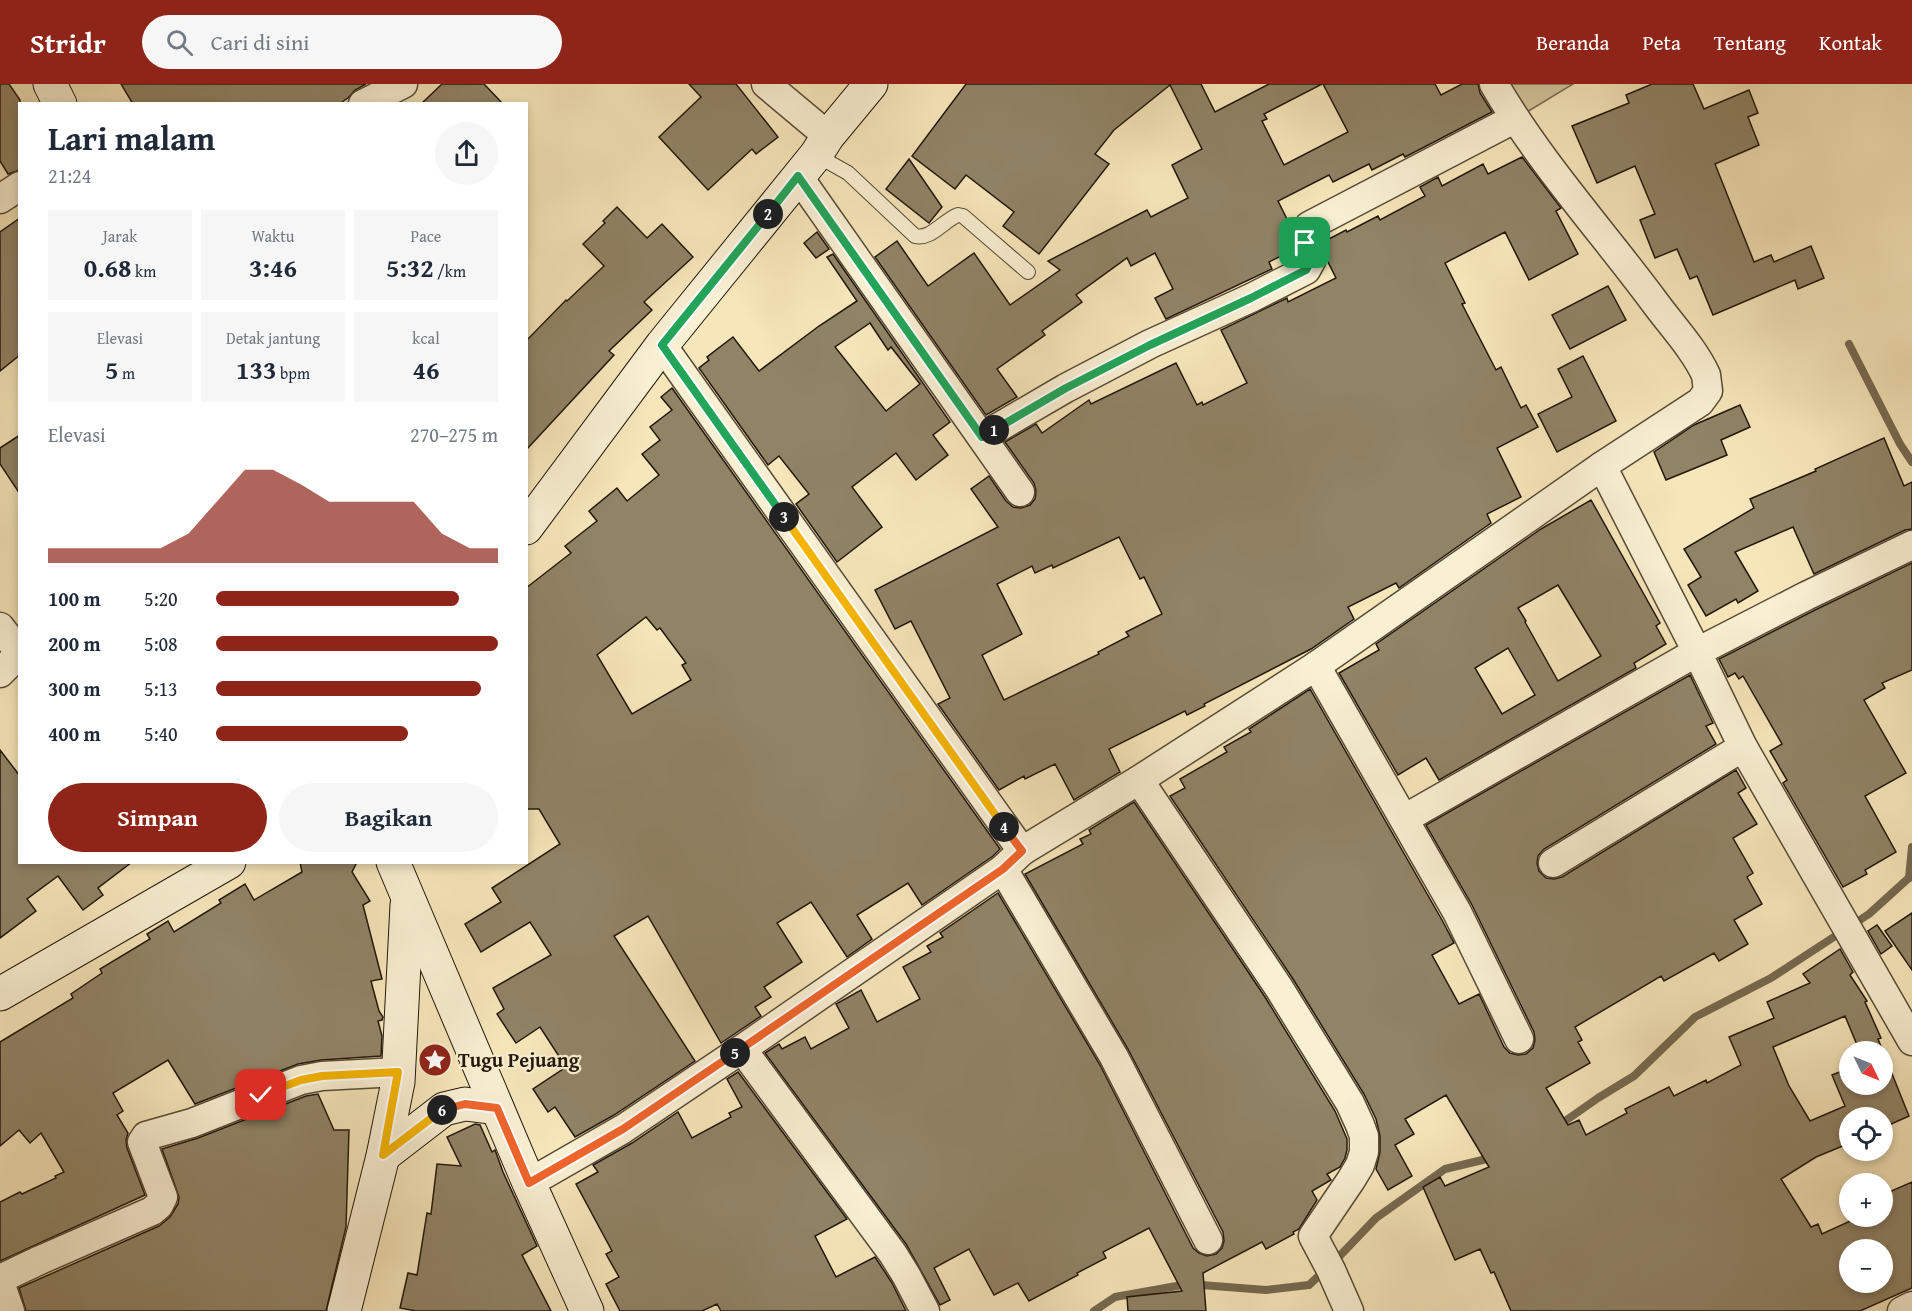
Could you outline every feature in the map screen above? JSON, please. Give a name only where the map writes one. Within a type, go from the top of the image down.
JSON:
[{"type":"main road","points":[[50,84],[59,102]]},
{"type":"main road","points":[[528,525],[662,345],[871,84]]},
{"type":"main road","points":[[0,994],[226,864]]},
{"type":"main road","points":[[394,864],[529,1183],[587,1311]]},
{"type":"main road","points":[[344,1311],[383,1155],[398,1072],[411,864]]},
{"type":"main road","points":[[383,1155],[444,1109],[465,1104],[497,1108]]},
{"type":"street","points":[[367,102],[403,84]]},
{"type":"street","points":[[766,84],[814,156],[982,437],[1020,492]]},
{"type":"street","points":[[529,1183],[623,1129],[1012,860],[1316,666],[1602,466],[1694,407],[1704,398],[1708,391],[1708,383],[1702,367],[1515,119],[1494,84]]},
{"type":"street","points":[[982,437],[1066,388],[1306,270],[1312,259],[1305,243],[1305,234],[1309,226],[1515,119]]},
{"type":"street","points":[[0,199],[18,187]]},
{"type":"street","points":[[662,345],[1012,860],[1208,1240]]},
{"type":"street","points":[[1602,466],[1743,747],[1912,1041]]},
{"type":"street","points":[[1404,819],[1697,652],[1912,545]]},
{"type":"street","points":[[0,627],[18,650]]},
{"type":"street","points":[[0,673],[18,655]]},
{"type":"street","points":[[1316,666],[1457,912],[1519,1039]]},
{"type":"street","points":[[1553,863],[1743,747]]},
{"type":"street","points":[[1139,780],[1279,988],[1350,1103],[1360,1125],[1364,1136],[1364,1152],[1360,1165],[1313,1236],[1349,1311]]},
{"type":"street","points":[[742,1048],[893,1254],[925,1311]]},
{"type":"street","points":[[10,1311],[1,1285],[4,1277],[152,1211],[159,1205],[163,1197],[142,1142],[146,1136],[192,1123],[301,1080],[322,1076],[398,1072]]},
{"type":"street","points":[[1902,1311],[1912,1306]]},
{"type":"lane","points":[[814,156],[848,173],[915,236],[926,236],[958,214],[1028,272]]},
{"type":"shaded area","points":[[1499,84],[1573,84],[1517,118]]},
{"type":"building","points":[[0,84],[9,84],[20,100],[18,102],[18,171],[8,174],[0,161]]},
{"type":"building","points":[[121,84],[366,84],[342,102],[132,102]]},
{"type":"building","points":[[442,84],[484,84],[501,102],[423,102]]},
{"type":"building","points":[[689,84],[736,84],[778,137],[756,154],[752,149],[708,190],[659,137],[701,97]]},
{"type":"building","points":[[966,84],[1201,84],[1215,112],[1269,84],[1322,84],[1264,114],[1267,119],[1262,121],[1284,165],[1348,132],[1323,84],[1435,84],[1441,95],[1462,84],[1478,84],[1480,93],[1492,112],[1405,157],[1403,154],[1372,170],[1369,164],[1333,182],[1329,175],[1278,201],[1291,227],[1289,240],[1291,251],[1269,262],[1272,269],[1166,319],[1155,298],[1173,289],[1155,253],[1131,266],[1127,258],[1076,295],[1082,302],[1042,331],[1045,335],[997,369],[1017,397],[986,415],[875,257],[897,241],[928,286],[974,253],[1010,305],[1060,270],[1048,261],[1147,210],[1151,217],[1188,198],[1172,165],[1202,149],[1170,85],[1114,130],[1095,154],[1109,164],[1039,254],[1003,226],[1014,212],[966,175],[955,189],[912,156]]},
{"type":"building","points":[[1652,84],[1693,84],[1704,109],[1749,90],[1758,113],[1748,117],[1759,145],[1715,164],[1754,262],[1771,255],[1774,262],[1811,246],[1824,278],[1798,289],[1795,280],[1713,315],[1697,276],[1690,279],[1677,249],[1655,258],[1640,220],[1655,214],[1635,166],[1597,183],[1572,126],[1629,103],[1626,95]]},
{"type":"building","points":[[1522,157],[1561,208],[1556,211],[1578,254],[1529,280],[1505,232],[1445,263],[1465,303],[1462,304],[1496,370],[1501,367],[1521,408],[1526,405],[1538,427],[1497,448],[1521,497],[1487,514],[1491,523],[1399,588],[1396,583],[1348,607],[1354,619],[1311,649],[1187,715],[1185,711],[1109,749],[1120,772],[1074,800],[1055,764],[1025,779],[1024,776],[999,790],[938,704],[950,698],[911,621],[895,629],[875,590],[998,527],[971,489],[989,476],[1006,501],[1013,507],[1021,508],[1030,505],[1035,499],[1034,483],[1005,442],[1036,424],[1042,433],[1089,400],[1091,404],[1176,363],[1197,405],[1202,402],[1203,405],[1247,383],[1221,330],[1287,298],[1288,302],[1336,278],[1328,262],[1323,242],[1378,216],[1380,220],[1425,196],[1420,187],[1438,177],[1442,186],[1483,164],[1488,174]],"holes":[[[1119,537],[1140,579],[1144,577],[1162,614],[1126,632],[1129,636],[1098,652],[1099,654],[1004,700],[982,655],[1022,634],[997,584],[1032,566],[1035,573],[1052,565],[1053,568]]]},
{"type":"building","points":[[909,159],[942,207],[929,223],[886,189]]},
{"type":"building","points":[[617,207],[647,238],[662,224],[693,257],[644,302],[652,310],[609,351],[614,355],[528,448],[528,339],[604,266],[583,244],[605,223],[603,221]]},
{"type":"building","points":[[18,219],[18,357],[0,371],[0,232]]},
{"type":"building","points":[[817,232],[829,249],[816,258],[804,243]]},
{"type":"building","points":[[833,254],[950,422],[933,435],[948,455],[916,480],[896,453],[852,487],[882,527],[837,562],[796,504],[809,494],[779,456],[768,465],[699,368],[709,360],[707,357],[733,337],[759,371],[857,301],[827,257]],"holes":[[[870,323],[888,350],[891,347],[920,384],[886,411],[835,347]]]},
{"type":"building","points":[[1608,286],[1626,320],[1570,349],[1552,315]]},
{"type":"building","points":[[1583,356],[1616,421],[1557,452],[1538,414],[1572,397],[1558,369]]},
{"type":"building","points":[[672,388],[1000,849],[922,905],[908,883],[857,915],[872,939],[847,957],[811,902],[777,923],[802,962],[764,987],[771,997],[755,1007],[761,1016],[721,1043],[648,916],[614,936],[695,1061],[614,1115],[575,1137],[555,1107],[548,1112],[533,1089],[566,1067],[540,1027],[516,1043],[497,1014],[504,1009],[493,988],[551,955],[530,922],[481,952],[465,924],[501,902],[492,888],[560,844],[539,809],[528,809],[528,586],[571,553],[565,546],[597,521],[589,511],[617,488],[627,501],[659,475],[642,454],[660,440],[650,427],[672,410],[661,397]],"holes":[[[646,617],[657,630],[660,628],[686,663],[682,665],[691,680],[632,714],[597,655]]]},
{"type":"building","points":[[1740,405],[1750,427],[1721,440],[1727,455],[1666,480],[1654,452],[1694,425]]},
{"type":"building","points":[[18,436],[18,491],[0,464],[0,448]]},
{"type":"building","points":[[1884,438],[1904,486],[1912,482],[1912,529],[1905,530],[1814,574],[1793,527],[1735,552],[1758,591],[1738,603],[1736,599],[1706,616],[1688,585],[1701,577],[1684,549],[1754,508],[1750,499],[1816,471],[1815,469]]},
{"type":"building","points":[[1591,500],[1660,623],[1656,626],[1666,644],[1634,663],[1636,668],[1439,780],[1426,758],[1398,775],[1339,673],[1379,650],[1376,644],[1541,529]],"holes":[[[1558,585],[1601,656],[1558,681],[1518,608]],[[1508,648],[1535,695],[1502,714],[1475,668]]]},
{"type":"building","points":[[1912,563],[1912,670],[1882,683],[1885,688],[1864,700],[1906,773],[1865,796],[1896,852],[1865,870],[1867,874],[1843,887],[1783,783],[1787,780],[1770,751],[1782,744],[1743,676],[1739,679],[1735,673],[1728,677],[1719,659]]},
{"type":"building","points":[[1690,675],[1713,723],[1706,726],[1716,744],[1544,849],[1538,856],[1539,871],[1546,878],[1562,877],[1736,770],[1746,788],[1738,793],[1757,824],[1733,838],[1753,873],[1747,877],[1762,904],[1734,920],[1748,944],[1719,961],[1714,953],[1664,981],[1661,976],[1575,1027],[1582,1040],[1578,1042],[1590,1063],[1546,1088],[1568,1125],[1579,1120],[1586,1135],[1627,1113],[1625,1109],[1669,1087],[1674,1096],[1706,1080],[1707,1083],[1741,1065],[1729,1037],[1774,1018],[1767,1002],[1810,983],[1803,974],[1840,949],[1853,972],[1850,975],[1867,1001],[1865,1002],[1881,1038],[1878,1039],[1879,1041],[1855,1041],[1845,1016],[1773,1047],[1789,1086],[1810,1121],[1839,1109],[1839,1148],[1816,1157],[1781,1179],[1811,1227],[1818,1224],[1822,1234],[1839,1226],[1893,1227],[1893,1190],[1912,1182],[1912,1288],[1860,1311],[1511,1311],[1494,1272],[1491,1273],[1480,1249],[1455,1260],[1423,1187],[1440,1177],[1445,1186],[1489,1167],[1446,1095],[1405,1119],[1414,1134],[1395,1145],[1412,1176],[1388,1190],[1376,1169],[1380,1152],[1380,1136],[1376,1119],[1364,1094],[1293,979],[1170,796],[1185,788],[1180,779],[1227,752],[1224,747],[1251,732],[1249,729],[1310,689],[1454,943],[1432,955],[1459,1004],[1479,994],[1504,1047],[1510,1053],[1526,1054],[1533,1048],[1534,1032],[1472,905],[1426,825]]},
{"type":"building","points":[[0,750],[18,773],[18,864],[129,864],[98,888],[103,895],[83,910],[58,876],[27,899],[36,911],[0,938]]},
{"type":"building","points":[[1134,802],[1265,997],[1335,1111],[1347,1139],[1345,1158],[1340,1167],[1327,1174],[1331,1180],[1312,1191],[1317,1200],[1299,1229],[1293,1232],[1294,1234],[1266,1249],[1262,1242],[1203,1273],[1206,1311],[1128,1311],[1127,1297],[1182,1291],[1149,1228],[1103,1252],[1106,1258],[1029,1301],[1018,1283],[994,1295],[969,1249],[934,1268],[950,1300],[940,1305],[906,1244],[765,1053],[779,1044],[782,1049],[805,1037],[811,1049],[849,1028],[836,1004],[861,990],[877,1022],[920,999],[903,967],[931,952],[927,946],[943,937],[940,933],[998,893],[1100,1065],[1193,1248],[1207,1256],[1216,1254],[1222,1248],[1223,1232],[1128,1049],[1025,874],[1083,844],[1080,839],[1091,834],[1089,830]]},
{"type":"building","points":[[300,864],[356,864],[352,872],[370,901],[363,905],[382,979],[371,981],[379,1011],[383,1017],[378,1021],[382,1036],[381,1056],[298,1064],[195,1104],[168,1060],[113,1093],[123,1111],[117,1115],[128,1133],[127,1148],[145,1195],[0,1261],[0,1202],[20,1192],[22,1194],[64,1172],[41,1133],[30,1143],[19,1130],[0,1146],[0,1042],[73,998],[71,994],[102,973],[100,969],[150,939],[147,934],[168,921],[174,932],[221,903],[219,900],[245,884],[254,900],[302,872]]},
{"type":"building","points":[[1912,913],[1912,970],[1885,931]]},
{"type":"building","points":[[1877,925],[1892,946],[1881,954],[1868,931]]},
{"type":"building","points":[[738,1072],[847,1219],[815,1236],[836,1277],[875,1257],[906,1311],[721,1311],[717,1304],[702,1311],[620,1311],[606,1284],[619,1277],[606,1254],[612,1251],[576,1184],[598,1172],[593,1165],[632,1143],[678,1112],[692,1138],[731,1117],[729,1113],[742,1107],[727,1079]]},
{"type":"building","points":[[1839,1072],[1839,1092],[1832,1075]]},
{"type":"building","points":[[1893,1076],[1909,1116],[1893,1123],[1893,1107],[1843,1107],[1845,1106],[1840,1095],[1893,1095]]},
{"type":"building","points":[[318,1094],[334,1130],[349,1130],[346,1227],[326,1311],[26,1311],[19,1288],[159,1226],[170,1217],[178,1204],[179,1197],[162,1149],[198,1138],[306,1096]]},
{"type":"building","points":[[475,1124],[480,1125],[492,1152],[495,1150],[537,1246],[522,1255],[551,1311],[416,1311],[400,1308],[408,1273],[417,1275],[427,1213],[431,1214],[437,1164],[461,1166],[447,1137]]},
{"type":"waterway","points":[[1849,344],[1900,444],[1912,462]]},
{"type":"waterway","points":[[1909,878],[1912,847]]},
{"type":"waterway","points":[[1558,1126],[1634,1076],[1695,1017],[1771,978],[1869,914],[1912,875]]},
{"type":"waterway","points":[[1333,1263],[1376,1218],[1445,1169],[1495,1157]]},
{"type":"waterway","points":[[1094,1311],[1115,1297],[1188,1284],[1266,1290],[1309,1285],[1324,1271]]},
{"type":"place","name":"Tugu Pejuang","points":[[435,1060]]},
{"type":"route","points":[[261,1095],[301,1080],[322,1076],[398,1072],[383,1155],[444,1109],[465,1104],[497,1108],[529,1183],[623,1129],[1003,869],[1022,851],[662,345],[798,176],[982,437],[1066,388],[1306,270],[1312,259],[1305,243]]}]
